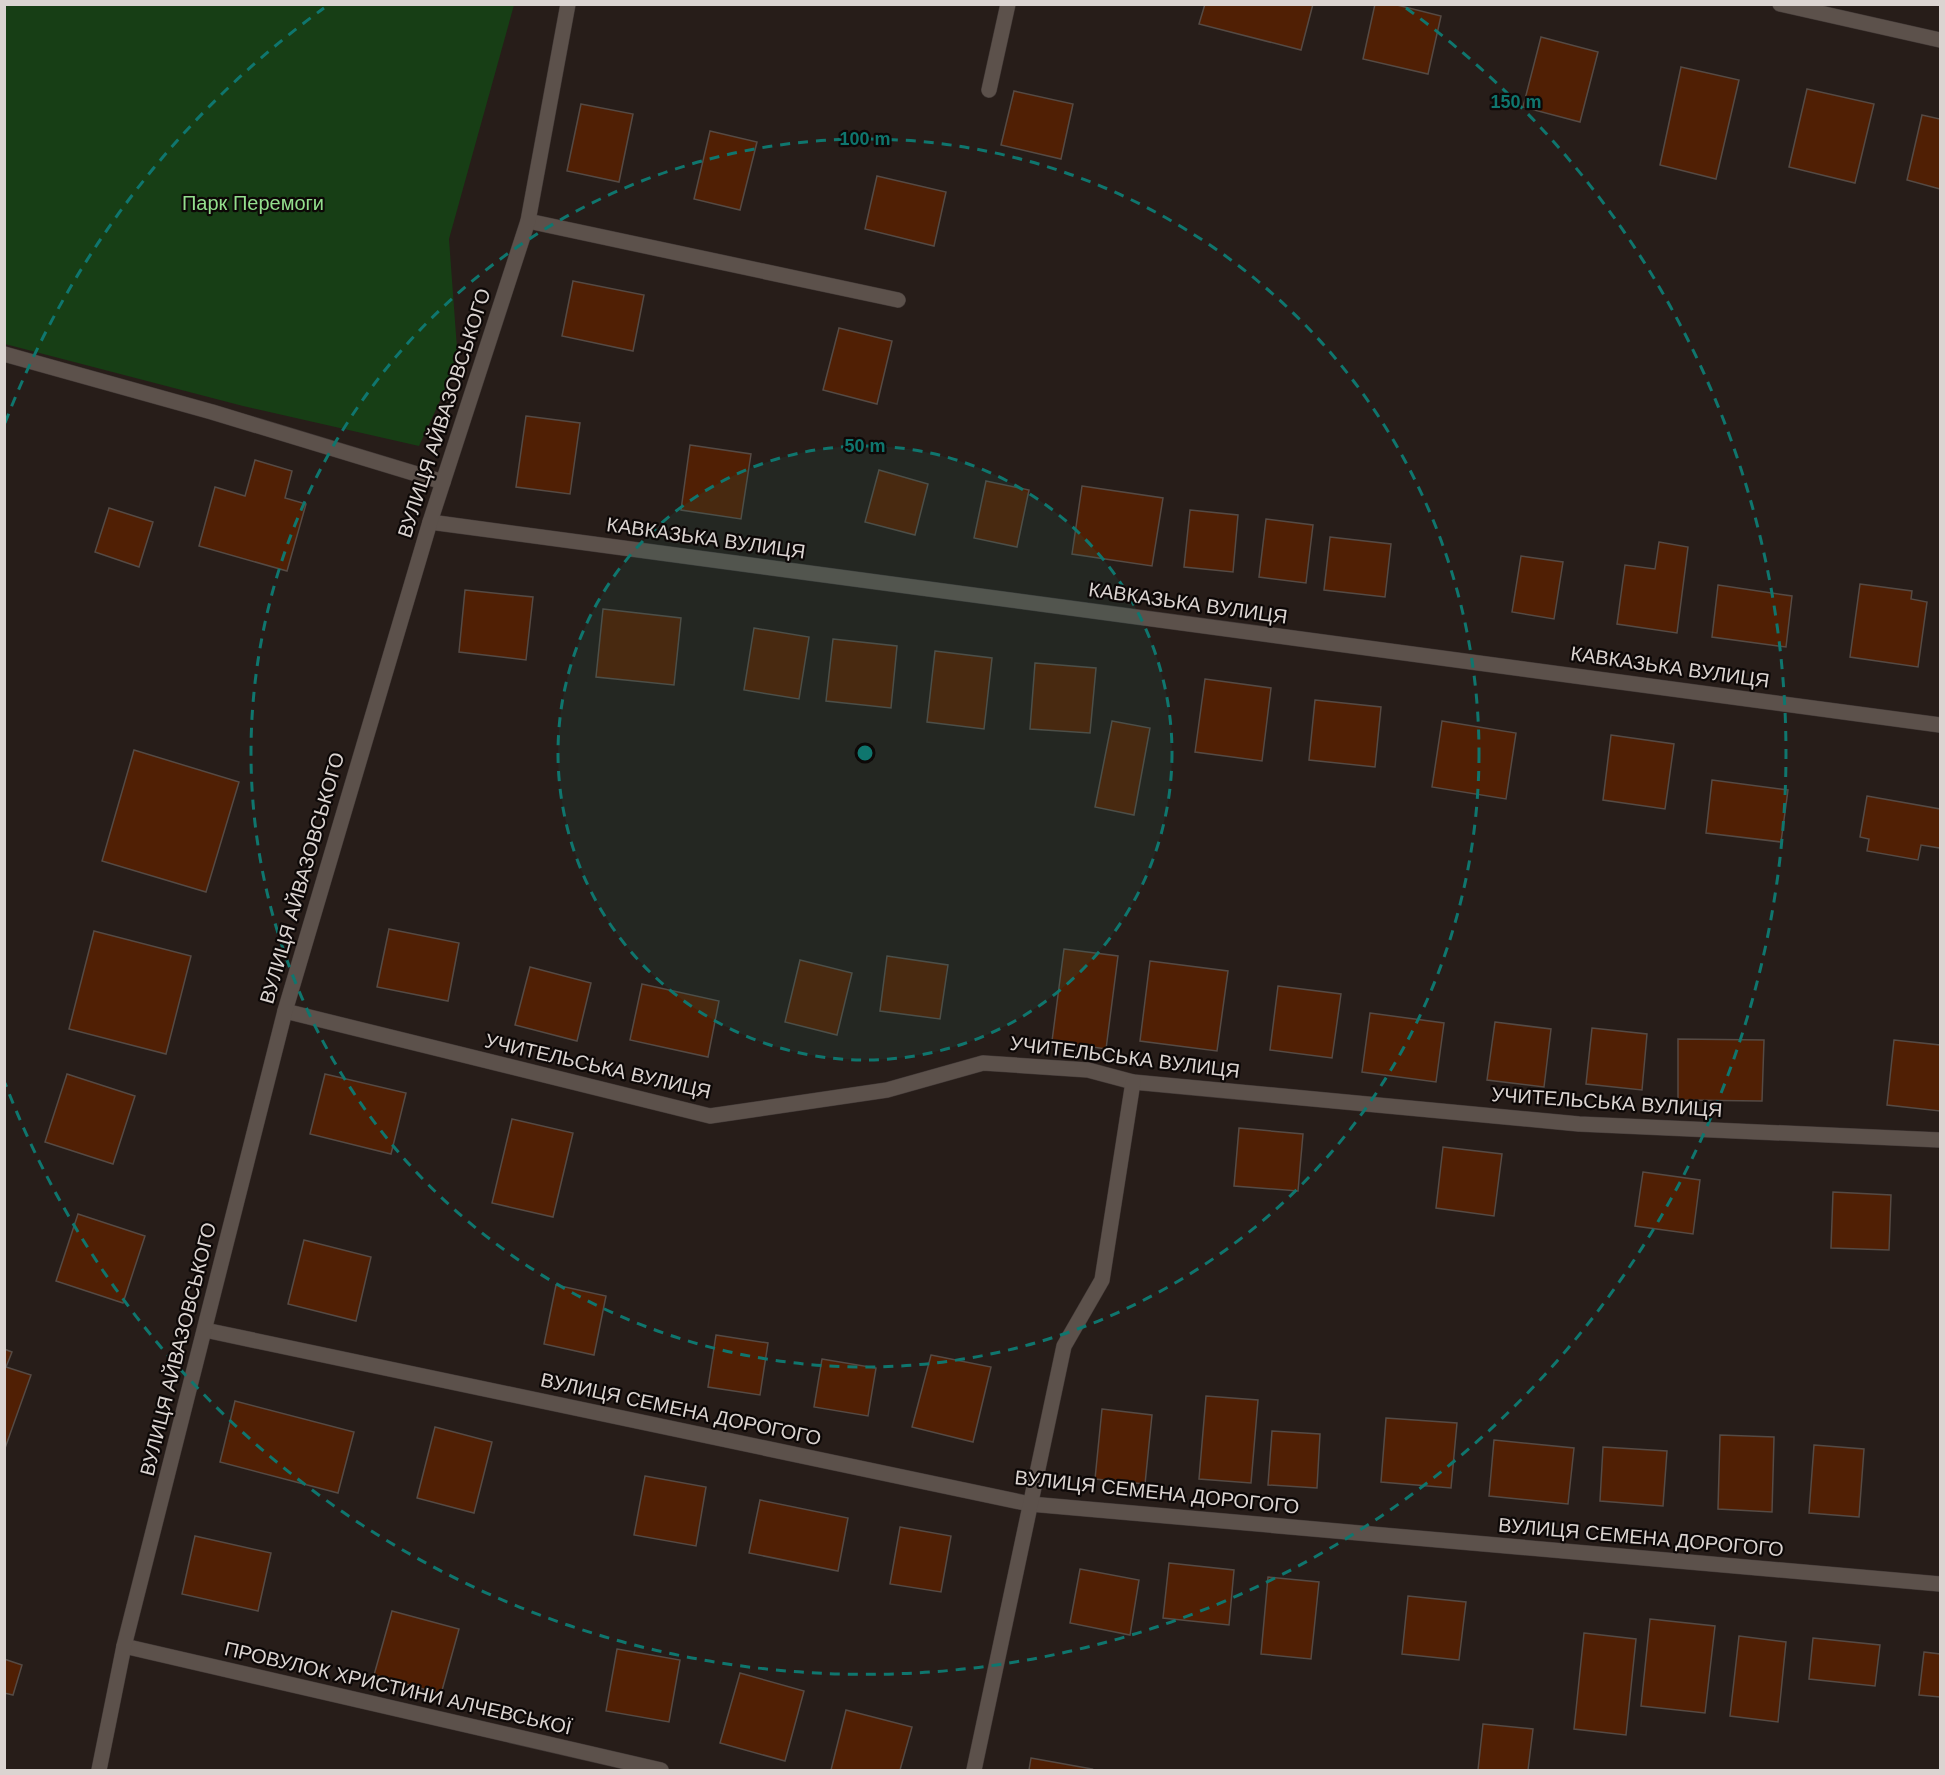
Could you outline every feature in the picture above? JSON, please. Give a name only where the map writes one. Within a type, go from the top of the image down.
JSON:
[{"type":"street","name":"ВУЛИЦЯ АЙВАЗОВСЬКОГО","points":[[99,1770],[124,1646],[285,1011],[442,482],[528,221],[568,4]]},
{"type":"street","points":[[989,90],[1008,4]]},
{"type":"street","points":[[1780,4],[1941,40]]},
{"type":"street","points":[[528,221],[898,300]]},
{"type":"street","points":[[4,354],[212,412],[442,482]]},
{"type":"street","name":"КАВКАЗЬКА ВУЛИЦЯ","points":[[430,522],[1941,725]]},
{"type":"street","name":"УЧИТЕЛЬСЬКА ВУЛИЦЯ","points":[[285,1011],[710,1116],[887,1089],[983,1063],[1089,1070],[1133,1082],[1579,1124],[1941,1140]]},
{"type":"street","points":[[974,1770],[1064,1346],[1102,1280],[1133,1082]]},
{"type":"street","name":"ВУЛИЦЯ СЕМЕНА ДОРОГОГО","points":[[205,1330],[1030,1504],[1941,1584]]},
{"type":"street","name":"ПРОВУЛОК ХРИСТИНИ АЛЧЕВСЬКОЇ","points":[[124,1646],[661,1770]]},
{"type":"green space","name":"Парк Перемоги","points":[[4,5],[514,5],[449,239],[458,362],[419,446],[243,406],[5,344]]},
{"type":"building","points":[[1205,4],[1313,4],[1301,50],[1199,24]]},
{"type":"building","points":[[1375,4],[1393,4],[1441,16],[1428,74],[1363,59]]},
{"type":"building","points":[[1541,37],[1598,52],[1580,122],[1523,107]]},
{"type":"building","points":[[1681,67],[1739,80],[1716,179],[1660,165]]},
{"type":"building","points":[[1807,89],[1874,104],[1855,183],[1789,167]]},
{"type":"building","points":[[1014,91],[1073,104],[1061,159],[1001,145]]},
{"type":"building","points":[[581,104],[633,114],[619,182],[567,171]]},
{"type":"building","points":[[1922,115],[1940,119],[1940,189],[1907,180]]},
{"type":"building","points":[[710,131],[757,142],[740,210],[694,199]]},
{"type":"building","points":[[877,176],[946,192],[934,246],[865,229]]},
{"type":"building","points":[[573,281],[644,295],[633,351],[562,336]]},
{"type":"building","points":[[839,328],[892,341],[877,404],[823,390]]},
{"type":"building","points":[[526,416],[580,423],[570,494],[516,487]]},
{"type":"building","points":[[690,445],[751,454],[741,519],[681,510]]},
{"type":"building","points":[[255,460],[292,471],[285,498],[306,504],[287,571],[199,546],[215,487],[245,496]]},
{"type":"building","points":[[879,470],[928,484],[915,535],[865,522]]},
{"type":"building","points":[[986,481],[1029,490],[1017,547],[974,538]]},
{"type":"building","points":[[1082,486],[1163,498],[1152,566],[1072,554]]},
{"type":"building","points":[[109,508],[153,522],[139,567],[95,552]]},
{"type":"building","points":[[1190,510],[1238,515],[1233,572],[1184,567]]},
{"type":"building","points":[[1266,519],[1313,525],[1306,583],[1259,577]]},
{"type":"building","points":[[1330,537],[1391,544],[1385,597],[1324,590]]},
{"type":"building","points":[[1659,542],[1688,547],[1677,633],[1617,624],[1625,565],[1655,569]]},
{"type":"building","points":[[1521,556],[1563,562],[1554,619],[1512,612]]},
{"type":"building","points":[[1860,584],[1912,591],[1911,599],[1927,602],[1918,667],[1850,657]]},
{"type":"building","points":[[1718,585],[1792,596],[1786,647],[1712,637]]},
{"type":"building","points":[[465,590],[533,597],[526,660],[459,652]]},
{"type":"building","points":[[603,609],[681,618],[674,685],[596,677]]},
{"type":"building","points":[[754,628],[809,637],[799,699],[744,690]]},
{"type":"building","points":[[833,639],[897,646],[891,708],[826,701]]},
{"type":"building","points":[[935,651],[992,658],[984,729],[927,722]]},
{"type":"building","points":[[1035,663],[1096,668],[1090,733],[1030,729]]},
{"type":"building","points":[[1205,679],[1271,688],[1262,761],[1195,752]]},
{"type":"building","points":[[1315,700],[1381,707],[1375,767],[1309,760]]},
{"type":"building","points":[[1112,721],[1150,728],[1134,815],[1095,807]]},
{"type":"building","points":[[1442,721],[1516,733],[1506,799],[1432,787]]},
{"type":"building","points":[[1611,735],[1674,744],[1665,809],[1603,800]]},
{"type":"building","points":[[134,750],[239,782],[206,892],[102,861]]},
{"type":"building","points":[[1712,780],[1788,790],[1781,842],[1706,833]]},
{"type":"building","points":[[1867,796],[1940,809],[1940,848],[1921,845],[1918,860],[1867,851],[1869,839],[1860,837]]},
{"type":"building","points":[[389,929],[459,943],[448,1001],[377,987]]},
{"type":"building","points":[[94,931],[191,956],[166,1054],[69,1029]]},
{"type":"building","points":[[1064,949],[1118,956],[1106,1049],[1052,1041]]},
{"type":"building","points":[[887,956],[948,965],[940,1019],[880,1011]]},
{"type":"building","points":[[800,960],[852,973],[837,1035],[785,1022]]},
{"type":"building","points":[[1150,961],[1228,971],[1217,1051],[1140,1041]]},
{"type":"building","points":[[530,967],[591,983],[577,1041],[515,1025]]},
{"type":"building","points":[[642,984],[719,1001],[708,1057],[630,1040]]},
{"type":"building","points":[[1278,986],[1341,994],[1332,1058],[1270,1050]]},
{"type":"building","points":[[1370,1013],[1444,1023],[1436,1082],[1362,1072]]},
{"type":"building","points":[[1495,1022],[1551,1029],[1544,1087],[1487,1080]]},
{"type":"building","points":[[1592,1028],[1647,1034],[1642,1090],[1586,1084]]},
{"type":"building","points":[[1678,1039],[1764,1040],[1762,1101],[1678,1100]]},
{"type":"building","points":[[1894,1040],[1940,1045],[1940,1111],[1887,1105]]},
{"type":"building","points":[[67,1074],[135,1096],[113,1164],[45,1142]]},
{"type":"building","points":[[325,1074],[406,1093],[391,1154],[310,1134]]},
{"type":"building","points":[[512,1119],[573,1133],[553,1217],[492,1203]]},
{"type":"building","points":[[1239,1128],[1303,1134],[1298,1191],[1234,1186]]},
{"type":"building","points":[[1443,1147],[1502,1154],[1494,1216],[1436,1208]]},
{"type":"building","points":[[1643,1172],[1700,1180],[1693,1234],[1635,1226]]},
{"type":"building","points":[[1833,1192],[1891,1195],[1889,1250],[1831,1248]]},
{"type":"building","points":[[78,1214],[145,1236],[123,1303],[56,1281]]},
{"type":"building","points":[[304,1240],[371,1257],[356,1321],[288,1304]]},
{"type":"building","points":[[556,1285],[606,1296],[594,1355],[544,1344]]},
{"type":"building","points":[[716,1335],[768,1343],[760,1395],[708,1387]]},
{"type":"building","points":[[4,1349],[12,1352],[6,1367],[31,1375],[4,1451]]},
{"type":"building","points":[[931,1355],[991,1367],[973,1442],[912,1427]]},
{"type":"building","points":[[822,1359],[876,1368],[868,1416],[814,1407]]},
{"type":"building","points":[[1206,1396],[1258,1400],[1251,1483],[1199,1479]]},
{"type":"building","points":[[235,1401],[354,1432],[338,1493],[220,1462]]},
{"type":"building","points":[[1102,1409],[1152,1415],[1145,1484],[1095,1479]]},
{"type":"building","points":[[1386,1418],[1457,1423],[1451,1488],[1381,1482]]},
{"type":"building","points":[[435,1427],[492,1442],[474,1513],[417,1498]]},
{"type":"building","points":[[1272,1431],[1320,1434],[1317,1488],[1268,1485]]},
{"type":"building","points":[[1720,1435],[1774,1437],[1772,1512],[1718,1509]]},
{"type":"building","points":[[1494,1440],[1574,1448],[1568,1504],[1489,1496]]},
{"type":"building","points":[[1814,1445],[1864,1449],[1859,1517],[1809,1513]]},
{"type":"building","points":[[1603,1447],[1667,1451],[1663,1506],[1600,1501]]},
{"type":"building","points":[[645,1476],[706,1487],[696,1546],[634,1535]]},
{"type":"building","points":[[760,1500],[848,1518],[838,1571],[749,1553]]},
{"type":"building","points":[[900,1527],[951,1536],[941,1592],[890,1584]]},
{"type":"building","points":[[195,1536],[271,1553],[258,1611],[182,1594]]},
{"type":"building","points":[[1169,1563],[1234,1570],[1229,1625],[1163,1618]]},
{"type":"building","points":[[1080,1569],[1139,1580],[1130,1635],[1070,1623]]},
{"type":"building","points":[[1268,1577],[1319,1582],[1311,1659],[1261,1654]]},
{"type":"building","points":[[1408,1596],[1466,1602],[1459,1660],[1402,1654]]},
{"type":"building","points":[[392,1611],[459,1629],[441,1694],[374,1675]]},
{"type":"building","points":[[1650,1619],[1715,1626],[1705,1713],[1641,1706]]},
{"type":"building","points":[[1584,1633],[1636,1639],[1626,1735],[1574,1729]]},
{"type":"building","points":[[1739,1636],[1786,1642],[1778,1722],[1730,1716]]},
{"type":"building","points":[[1813,1638],[1880,1645],[1875,1686],[1809,1679]]},
{"type":"building","points":[[617,1649],[680,1660],[669,1722],[606,1711]]},
{"type":"building","points":[[1924,1652],[1940,1654],[1940,1697],[1919,1695]]},
{"type":"building","points":[[4,1659],[22,1665],[13,1695],[4,1693]]},
{"type":"building","points":[[740,1673],[804,1691],[785,1761],[720,1743]]},
{"type":"building","points":[[846,1710],[912,1727],[900,1770],[831,1770]]},
{"type":"building","points":[[1483,1724],[1533,1729],[1528,1770],[1478,1770]]},
{"type":"building","points":[[1031,1758],[1092,1769],[1029,1770]]}]
